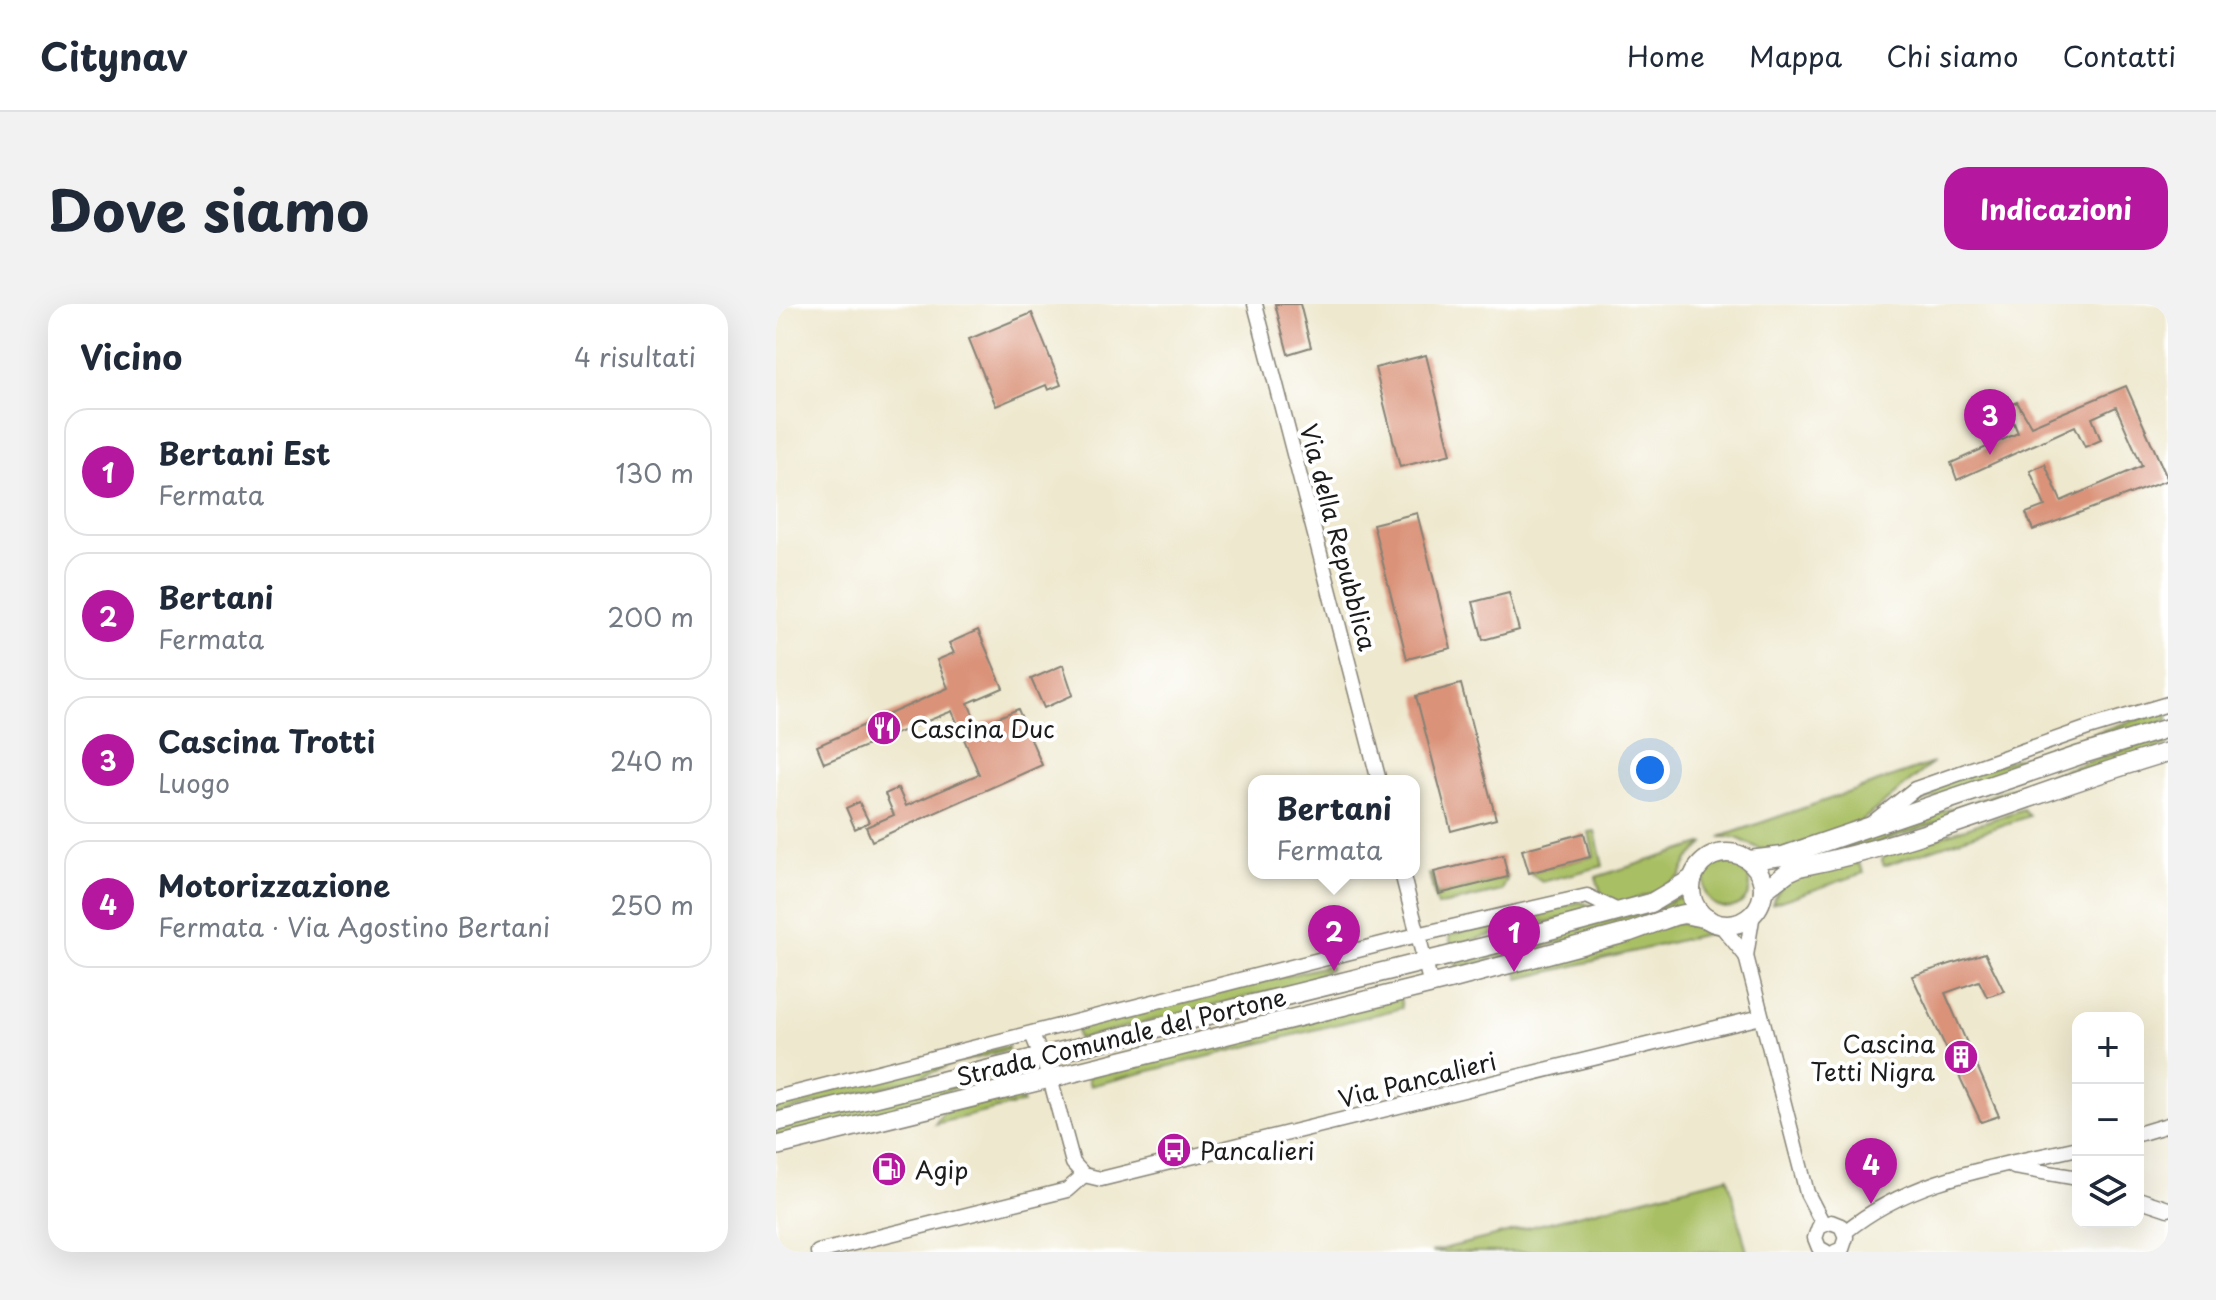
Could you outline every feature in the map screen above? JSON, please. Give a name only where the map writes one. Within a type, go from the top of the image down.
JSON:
[{"type":"street","name":"Via della Repubblica","points":[[1255,304],[1377,775]]},
{"type":"street","points":[[1868,827],[1915,789],[2088,728],[2168,704]]},
{"type":"street","points":[[1749,860],[1783,856],[2168,728]]},
{"type":"street","points":[[1763,891],[1799,867],[1891,846],[2168,752]]},
{"type":"street","points":[[1714,922],[1744,920],[1762,901],[1761,875],[1749,860],[1734,853],[1721,853],[1706,860],[1693,878],[1691,892],[1695,906],[1746,956]]},
{"type":"street","name":"Strada Comunale del Portone","points":[[776,1122],[1425,962],[1618,911],[1662,898],[1693,878]]},
{"type":"street","points":[[1403,879],[1431,985]]},
{"type":"street","name":"Strada Comunale del Portone","points":[[776,1098],[1417,935],[1587,896],[1618,911]]},
{"type":"street","points":[[1753,913],[1746,956],[1807,1193],[1823,1224]]},
{"type":"street","name":"Strada Comunale del Portone","points":[[776,1146],[1431,985],[1630,932],[1674,916],[1684,914],[1714,922]]},
{"type":"street","name":"Via Pancalieri","points":[[1084,1175],[1101,1179],[1126,1175],[1761,1017]]},
{"type":"street","points":[[818,1252],[1067,1190],[1084,1175],[1068,1152],[1050,1078],[1032,1034]]},
{"type":"street","points":[[2144,1132],[2168,1125]]},
{"type":"street","points":[[1845,1232],[1917,1188],[1941,1179],[2072,1149]]},
{"type":"street","points":[[2001,1166],[2072,1177]]},
{"type":"street","points":[[2144,1201],[2168,1209]]},
{"type":"street","points":[[1826,1252],[1819,1248],[1816,1231],[1823,1224],[1836,1223],[1845,1232],[1845,1243],[1835,1252]]},
{"type":"green space","points":[[2168,709],[2168,720],[1894,811],[1915,792]]},
{"type":"green space","points":[[2168,735],[2168,745],[1871,845],[1814,855]]},
{"type":"green space","points":[[1933,763],[1859,823],[1778,851],[1760,849],[1737,838],[1720,837]]},
{"type":"green space","points":[[2023,809],[2029,816],[1884,866],[1882,860],[1885,855]]},
{"type":"green space","points":[[1595,831],[1603,866],[1542,882],[1529,873],[1594,856],[1589,832]]},
{"type":"green space","points":[[1705,843],[1688,859],[1680,876],[1656,892],[1620,904],[1602,896],[1596,877]]},
{"type":"green space","points":[[1727,862],[1743,869],[1750,885],[1743,901],[1727,908],[1711,901],[1704,885],[1711,869]]},
{"type":"green space","points":[[1856,863],[1864,873],[1772,904],[1777,893],[1795,878]]},
{"type":"green space","points":[[1429,874],[1432,874],[1437,895],[1508,877],[1502,891],[1437,906]]},
{"type":"green space","points":[[1680,896],[1685,908],[1629,926],[1456,966],[1455,959],[1657,908]]},
{"type":"green space","points":[[1580,902],[1601,909],[1451,945],[1449,935]]},
{"type":"green space","points":[[1677,923],[1695,924],[1715,932],[1519,979],[1516,968]]},
{"type":"green space","points":[[1330,965],[1330,969],[1295,985],[1078,1039],[1076,1028]]},
{"type":"green space","points":[[1400,997],[1402,1008],[1090,1086],[1087,1076]]},
{"type":"green space","points":[[1008,1046],[1008,1050],[952,1064],[916,1079],[776,1114],[776,1103]]},
{"type":"green space","points":[[954,1084],[955,1088],[905,1107],[776,1139],[776,1129]]},
{"type":"green space","points":[[1020,1092],[1023,1103],[935,1124],[943,1112]]},
{"type":"green space","points":[[1728,1177],[1747,1252],[1431,1252]]},
{"type":"building","points":[[1275,304],[1300,304],[1311,347],[1288,354]]},
{"type":"building","points":[[1032,313],[1061,385],[1048,390],[1046,385],[996,406],[969,339]]},
{"type":"building","points":[[1426,355],[1451,454],[1400,467],[1375,368]]},
{"type":"building","points":[[2126,386],[2168,480],[2033,530],[2026,513],[2045,506],[2030,471],[2045,464],[2061,501],[2142,466],[2116,407],[2092,418],[2101,440],[2085,447],[2075,426],[1957,480],[1951,463],[2018,433],[2007,406],[2017,402],[2031,426]]},
{"type":"building","points":[[1417,513],[1451,648],[1407,659],[1373,524]]},
{"type":"building","points":[[1509,593],[1519,630],[1483,640],[1473,602]]},
{"type":"building","points":[[978,630],[1003,688],[968,703],[978,726],[1018,709],[1042,765],[872,841],[866,827],[894,815],[885,794],[898,788],[906,806],[979,774],[952,711],[824,763],[817,746],[948,688],[937,660],[954,653],[949,643]]},
{"type":"building","points":[[1063,665],[1073,695],[1044,708],[1031,679]]},
{"type":"building","points":[[1461,684],[1496,819],[1451,831],[1416,696]]},
{"type":"building","points":[[859,802],[869,822],[855,829],[846,808]]},
{"type":"building","points":[[1584,833],[1590,857],[1529,873],[1522,850]]},
{"type":"building","points":[[1503,855],[1508,877],[1439,894],[1434,872]]},
{"type":"building","name":"Cascina Tetti Nigra","points":[[1985,953],[2004,991],[1987,997],[1979,981],[1945,993],[1999,1116],[1981,1122],[1912,976]]},
{"type":"place","name":"Cascina Trotti","points":[[1990,455]]},
{"type":"place","name":"Cascina Duc","points":[[884,728]]},
{"type":"place","name":"Bertani","points":[[1334,971]]},
{"type":"place","name":"Bertani Est","points":[[1514,972]]},
{"type":"place","name":"Cascina Tetti Nigra","points":[[1961,1057]]},
{"type":"place","name":"Pancalieri","points":[[1174,1150]]},
{"type":"place","name":"Agip","points":[[889,1169]]},
{"type":"place","name":"Motorizzazione","points":[[1871,1204]]}]
